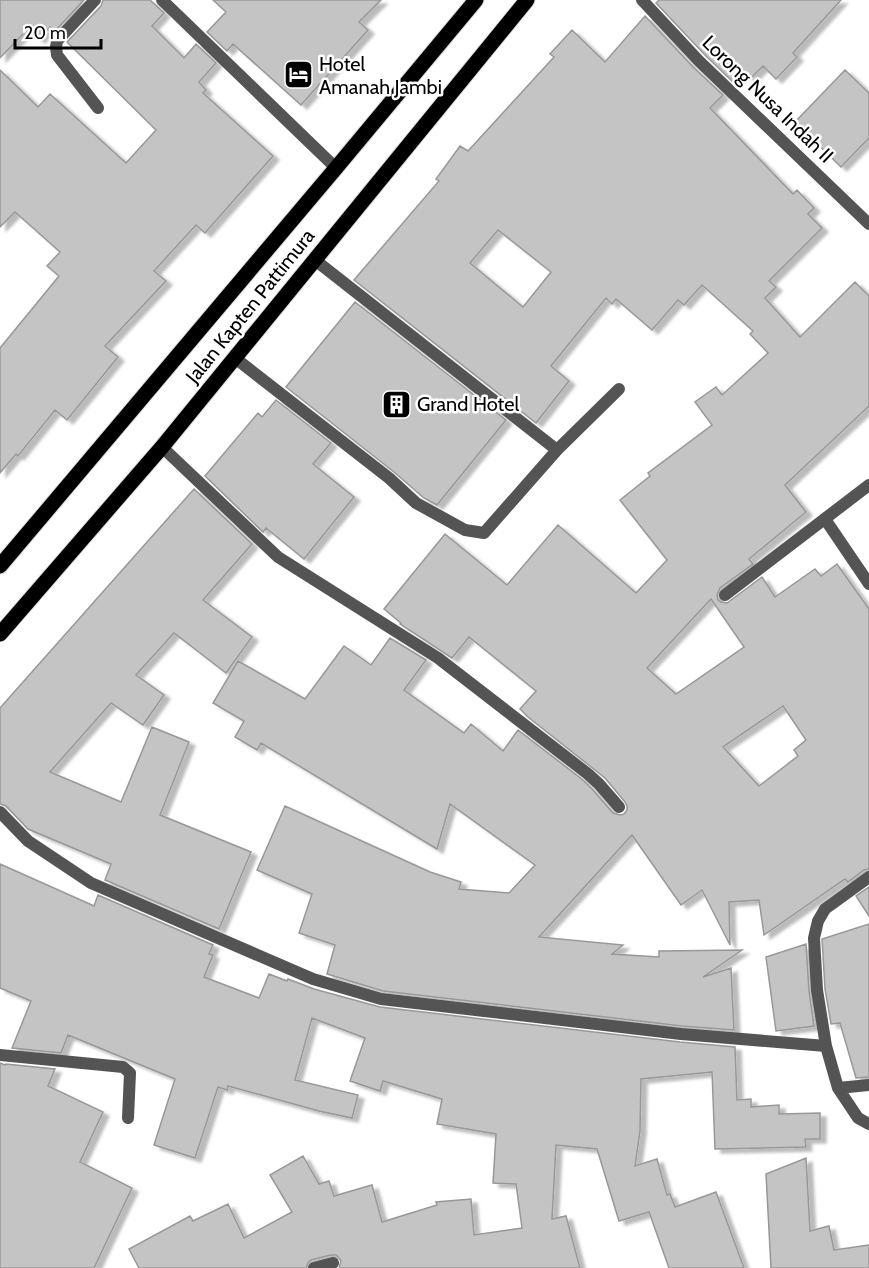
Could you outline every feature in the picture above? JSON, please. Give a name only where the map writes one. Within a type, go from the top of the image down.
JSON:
[{"type":"main road","name":"Jalan Kapten Pattimura","points":[[0,566],[476,0]]},
{"type":"main road","name":"Jalan Kapten Pattimura","points":[[0,634],[162,447],[527,0]]},
{"type":"street","points":[[95,0],[57,41],[56,47],[57,55],[98,108]]},
{"type":"street","points":[[162,0],[336,168]]},
{"type":"street","name":"Lorong Nusa Indah II","points":[[642,0],[699,61],[869,224]]},
{"type":"street","points":[[315,260],[557,450]]},
{"type":"street","points":[[235,358],[389,478],[416,503],[465,530],[484,533],[557,450],[619,389]]},
{"type":"street","points":[[162,447],[278,557],[438,658],[580,767],[619,807]]},
{"type":"street","points":[[725,595],[869,484]]},
{"type":"street","points":[[825,519],[869,584]]},
{"type":"street","points":[[0,812],[28,841],[91,883],[313,979],[381,999],[681,1034],[826,1046]]},
{"type":"street","points":[[869,877],[825,909],[818,921],[814,938],[817,990],[826,1046],[838,1088],[858,1118],[869,1124]]},
{"type":"street","points":[[0,1055],[123,1067],[130,1072],[128,1118]]},
{"type":"street","points":[[838,1088],[869,1084]]},
{"type":"street","points":[[314,1268],[333,1263]]},
{"type":"building","points":[[0,0],[84,0],[55,31],[50,27],[39,39],[28,29],[0,58]]},
{"type":"building","points":[[103,0],[150,0],[164,13],[152,26],[184,58],[196,44],[216,63],[199,82],[206,90],[203,93],[273,156],[205,233],[196,225],[154,271],[166,281],[105,346],[118,357],[67,420],[55,410],[18,456],[16,454],[0,473],[0,348],[59,276],[47,266],[60,252],[15,212],[0,227],[0,70],[38,107],[50,94],[126,163],[156,130],[67,42],[101,6]]},
{"type":"building","name":"Hotel Amanah Jambi","points":[[213,0],[381,0],[359,22],[368,30],[301,105],[233,44],[227,51],[207,32],[226,12]]},
{"type":"building","points":[[659,0],[841,0],[793,53],[797,57],[776,79],[763,66],[750,79],[744,73],[734,83],[656,3]]},
{"type":"building","points":[[645,16],[723,95],[710,108],[793,194],[797,190],[814,208],[808,214],[822,228],[769,281],[776,287],[765,298],[800,337],[855,282],[869,296],[869,406],[785,485],[806,512],[749,559],[753,564],[720,588],[717,595],[718,600],[727,603],[762,577],[775,597],[815,569],[821,576],[837,564],[869,609],[869,869],[848,882],[845,879],[764,935],[759,900],[729,902],[730,945],[702,890],[681,905],[632,835],[539,937],[623,945],[612,954],[659,957],[659,951],[742,950],[703,977],[731,968],[734,1030],[383,991],[327,974],[335,945],[299,933],[312,894],[257,870],[285,806],[430,872],[461,882],[459,889],[509,893],[535,865],[450,804],[437,849],[261,743],[257,750],[235,737],[244,721],[213,703],[238,661],[305,699],[344,646],[371,665],[390,638],[426,660],[404,690],[464,733],[471,724],[503,751],[518,730],[583,780],[613,813],[620,815],[627,810],[625,802],[605,778],[520,709],[536,691],[469,637],[452,658],[400,624],[384,609],[445,534],[507,585],[558,525],[636,593],[667,560],[620,500],[650,476],[648,473],[712,425],[695,402],[716,387],[722,395],[768,353],[750,334],[753,331],[702,285],[684,305],[678,300],[652,330],[616,299],[612,304],[606,298],[551,366],[569,381],[536,423],[354,280],[439,181],[436,179],[460,146],[468,151],[554,57],[550,54],[572,30],[605,62]],"holes":[[[498,230],[551,272],[523,307],[470,263]],[[711,599],[744,647],[676,694],[647,668]],[[783,706],[806,740],[794,750],[798,756],[759,786],[723,747]]]},
{"type":"building","points":[[845,70],[869,93],[869,138],[841,167],[795,122]]},
{"type":"building","name":"Grand Hotel","points":[[355,302],[506,420],[437,505],[424,498],[286,387]]},
{"type":"building","points":[[276,400],[331,443],[313,464],[354,497],[304,559],[266,528],[263,532],[205,476],[258,413],[262,417]]},
{"type":"building","points":[[194,489],[252,544],[203,600],[252,637],[226,673],[174,633],[136,675],[164,695],[143,725],[111,703],[50,772],[121,802],[152,727],[189,742],[160,815],[251,852],[219,929],[105,880],[111,864],[28,829],[6,806],[0,804],[0,708]]},
{"type":"building","points":[[0,864],[94,906],[98,895],[213,945],[209,954],[213,955],[204,977],[259,998],[269,974],[380,1007],[735,1047],[737,1100],[751,1099],[751,1107],[779,1105],[779,1114],[820,1113],[820,1139],[805,1139],[806,1147],[715,1149],[712,1072],[641,1079],[640,1131],[635,1166],[657,1159],[667,1195],[670,1194],[675,1207],[716,1192],[744,1268],[669,1268],[649,1212],[619,1221],[597,1149],[556,1145],[552,1219],[566,1216],[580,1268],[339,1268],[341,1261],[336,1255],[331,1255],[311,1260],[306,1268],[139,1268],[129,1249],[190,1216],[193,1221],[228,1204],[244,1238],[292,1212],[270,1175],[303,1156],[319,1184],[329,1181],[334,1196],[372,1185],[382,1222],[437,1205],[436,1202],[471,1199],[474,1235],[522,1228],[516,1184],[493,1183],[496,1134],[437,1124],[442,1099],[383,1081],[380,1091],[350,1081],[365,1038],[312,1018],[295,1080],[358,1095],[352,1118],[228,1086],[227,1090],[218,1087],[195,1158],[154,1145],[175,1079],[68,1035],[61,1053],[12,1048],[31,1001],[0,988]]},
{"type":"building","points":[[869,887],[869,916],[856,896]]},
{"type":"building","points":[[869,924],[869,1077],[856,1078],[840,1023],[831,1024],[825,989],[822,939]]},
{"type":"building","points":[[806,944],[814,1026],[776,1031],[766,957]]},
{"type":"building","points":[[0,1063],[55,1069],[48,1086],[103,1112],[80,1162],[132,1188],[94,1268],[0,1268]]},
{"type":"building","points":[[806,1158],[810,1231],[829,1226],[834,1250],[869,1245],[869,1268],[771,1268],[766,1174]]},
{"type":"place","name":"Hotel Amanah Jambi","points":[[298,75]]},
{"type":"place","name":"Grand Hotel","points":[[396,404]]}]
